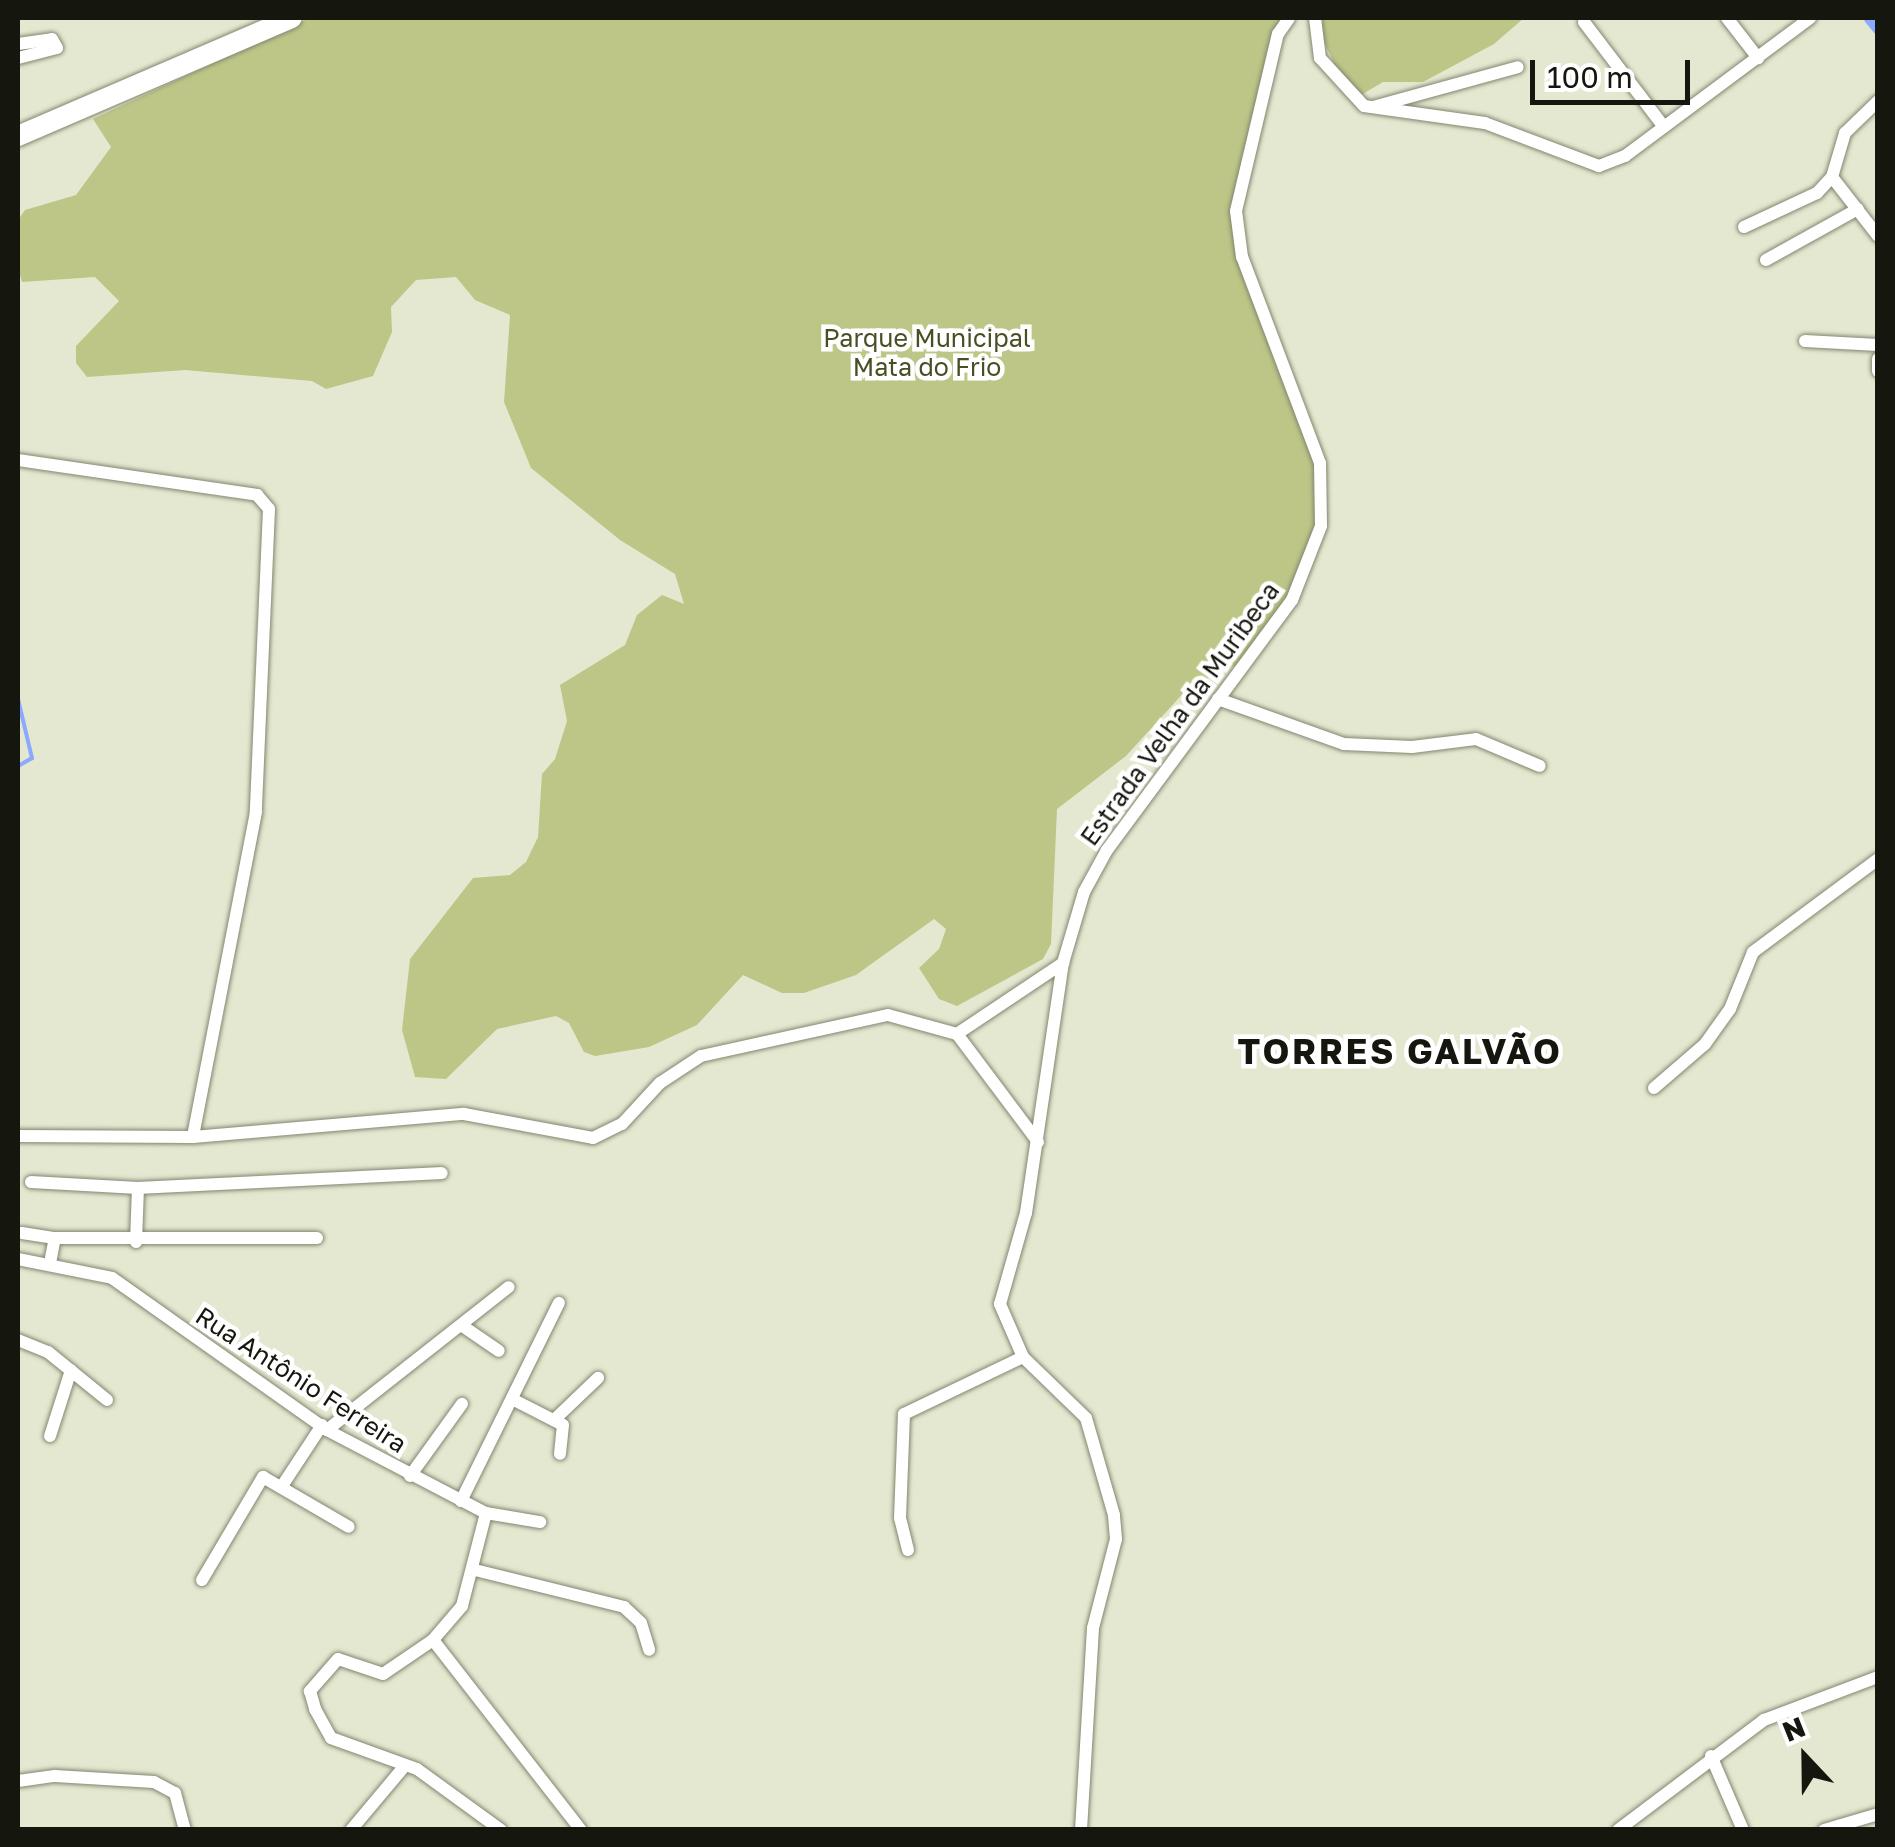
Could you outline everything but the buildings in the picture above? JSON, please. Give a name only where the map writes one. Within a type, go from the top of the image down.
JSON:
[{"type":"main road","points":[[18,136],[292,18]]},
{"type":"street","name":"Estrada Velha da Muribeca","points":[[1081,1830],[1095,1612],[1116,1539],[1086,1418],[1022,1357],[1000,1304],[1038,1142],[1063,963],[1084,892],[1107,850],[1292,600],[1321,526],[1320,463],[1242,257],[1236,211],[1278,34],[1290,18]]},
{"type":"street","points":[[1315,18],[1320,58],[1338,84],[1370,108],[1486,123],[1599,166],[1610,166],[1810,18]]},
{"type":"street","points":[[1727,18],[1758,58]]},
{"type":"street","points":[[1584,22],[1664,127]]},
{"type":"street","points":[[18,44],[50,38],[57,48],[18,58]]},
{"type":"street","points":[[1370,108],[1518,67]]},
{"type":"street","points":[[1744,226],[1796,205],[1832,176],[1845,132],[1878,101]]},
{"type":"street","points":[[1832,176],[1878,236]]},
{"type":"street","points":[[1766,260],[1858,208]]},
{"type":"street","points":[[1805,341],[1878,345]]},
{"type":"street","points":[[1878,358],[1878,371]]},
{"type":"street","points":[[18,460],[257,495],[269,509],[256,812],[192,1137]]},
{"type":"street","points":[[1218,699],[1344,744],[1412,747],[1476,739],[1540,766]]},
{"type":"street","points":[[1654,1088],[1705,1044],[1730,1009],[1752,952],[1878,859]]},
{"type":"street","points":[[957,1034],[1063,963]]},
{"type":"street","points":[[18,1136],[192,1137],[464,1114],[592,1138],[622,1124],[660,1084],[701,1056],[782,1042],[867,1016],[957,1034],[1038,1142]]},
{"type":"street","points":[[32,1182],[138,1188],[442,1173]]},
{"type":"street","points":[[136,1242],[138,1188]]},
{"type":"street","points":[[22,1234],[136,1242],[317,1238]]},
{"type":"street","points":[[50,1263],[55,1238]]},
{"type":"street","name":"Rua Antônio Ferreira","points":[[18,1259],[112,1278],[324,1428],[410,1476],[486,1512],[540,1522]]},
{"type":"street","points":[[282,1486],[324,1428],[464,1327],[510,1288]]},
{"type":"street","points":[[462,1501],[559,1303]]},
{"type":"street","points":[[464,1327],[499,1351]]},
{"type":"street","points":[[18,1340],[38,1346],[107,1400]]},
{"type":"street","points":[[908,1550],[900,1518],[904,1414],[1022,1357]]},
{"type":"street","points":[[50,1436],[71,1370]]},
{"type":"street","points":[[554,1420],[598,1378]]},
{"type":"street","points":[[512,1399],[565,1429],[560,1454]]},
{"type":"street","points":[[410,1476],[462,1404]]},
{"type":"street","points":[[202,1580],[262,1477],[349,1527]]},
{"type":"street","points":[[486,1512],[476,1570],[462,1606],[433,1640],[383,1674],[338,1659],[310,1692],[331,1738],[402,1768],[417,1768],[500,1830]]},
{"type":"street","points":[[476,1570],[624,1607],[641,1623],[650,1650]]},
{"type":"street","points":[[433,1640],[581,1830]]},
{"type":"street","points":[[1618,1830],[1711,1756],[1794,1704],[1878,1677]]},
{"type":"street","points":[[1711,1756],[1743,1830]]},
{"type":"street","points":[[351,1830],[402,1768]]},
{"type":"street","points":[[18,1781],[54,1776],[154,1782],[180,1802],[185,1830]]},
{"type":"street","points":[[1824,1830],[1878,1814]]},
{"type":"green space","name":"Parque Municipal Mata do Frio","points":[[310,18],[1287,18],[1236,222],[1316,445],[1321,521],[1296,592],[1244,661],[1188,688],[1126,756],[1057,809],[1051,944],[1043,959],[957,1006],[939,999],[919,968],[939,949],[946,929],[934,919],[856,975],[804,993],[782,993],[743,975],[697,1025],[649,1047],[595,1056],[584,1052],[569,1023],[556,1016],[497,1029],[446,1079],[415,1077],[402,1030],[410,959],[473,878],[510,875],[526,862],[538,837],[542,774],[555,759],[567,721],[560,685],[625,645],[637,615],[662,595],[684,604],[675,574],[620,540],[531,468],[504,402],[510,315],[475,300],[456,277],[416,280],[391,307],[392,332],[373,376],[326,389],[312,381],[185,370],[87,377],[76,363],[76,346],[119,301],[95,277],[22,282],[18,268],[18,220],[25,210],[76,195],[111,147],[93,119]]},
{"type":"green space","points":[[1323,18],[1524,18],[1494,44],[1423,82],[1383,82],[1361,95],[1335,65],[1321,36]]},
{"type":"waterway","points":[[1869,18],[1878,29]]},
{"type":"waterway","points":[[18,699],[32,758],[18,766]]},
{"type":"district","name":"TORRES GALVÃO","points":[[1400,1051]]}]
